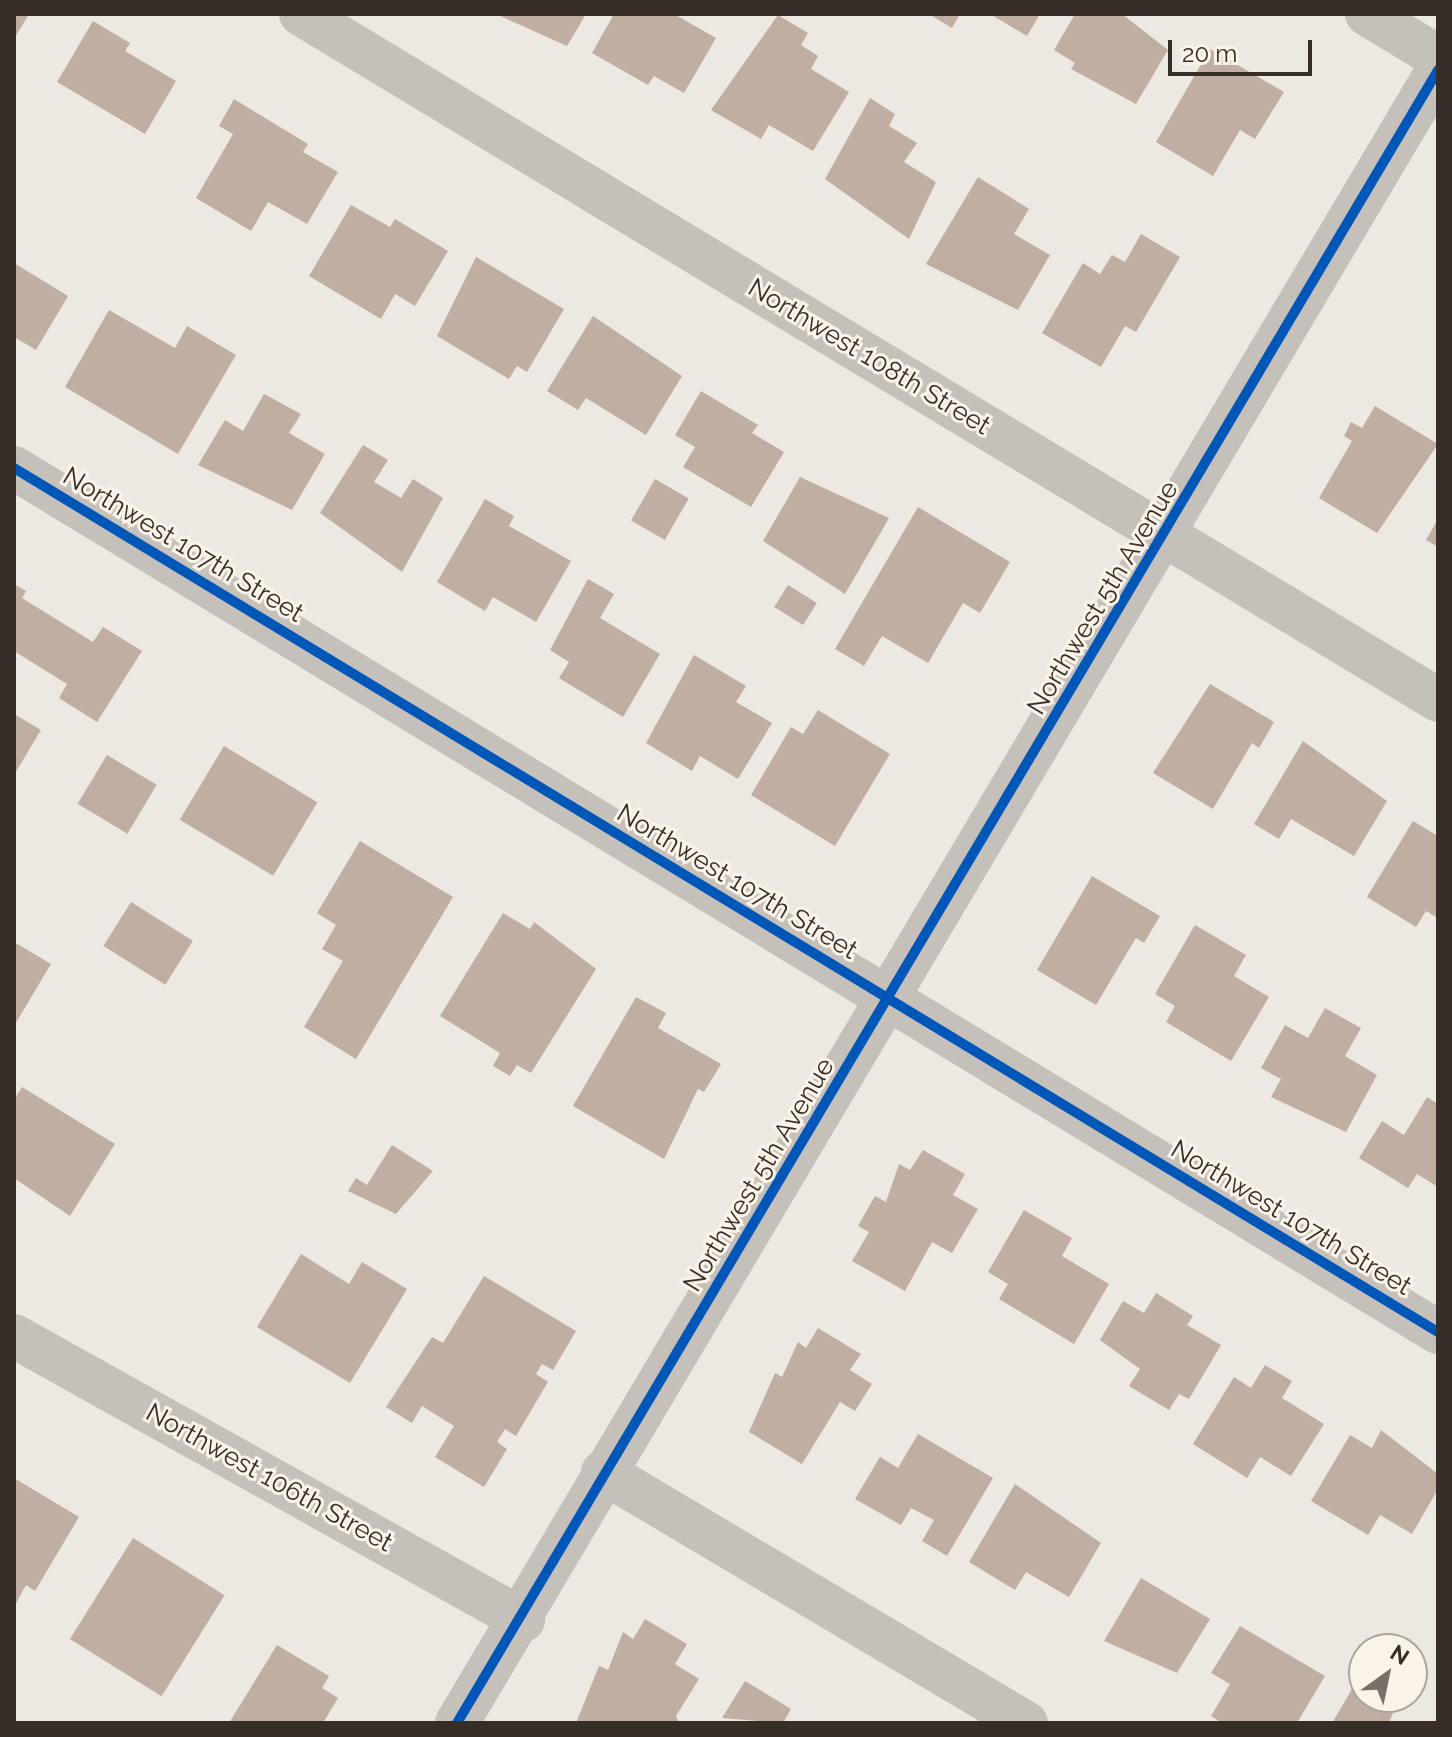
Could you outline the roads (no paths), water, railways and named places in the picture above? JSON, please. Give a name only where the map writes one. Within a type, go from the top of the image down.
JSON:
[{"type":"street","name":"Northwest 108th Street","points":[[301,14],[1438,700]]},
{"type":"street","points":[[1367,14],[1438,57]]},
{"type":"street","name":"Northwest 5th Avenue","points":[[457,1723],[523,1620],[603,1472],[890,1002],[1438,70]]},
{"type":"street","name":"Northwest 107th Street","points":[[14,468],[1438,1332]]},
{"type":"street","name":"Northwest 106th Street","points":[[14,1336],[523,1620]]},
{"type":"street","points":[[603,1472],[1026,1723]]}]
